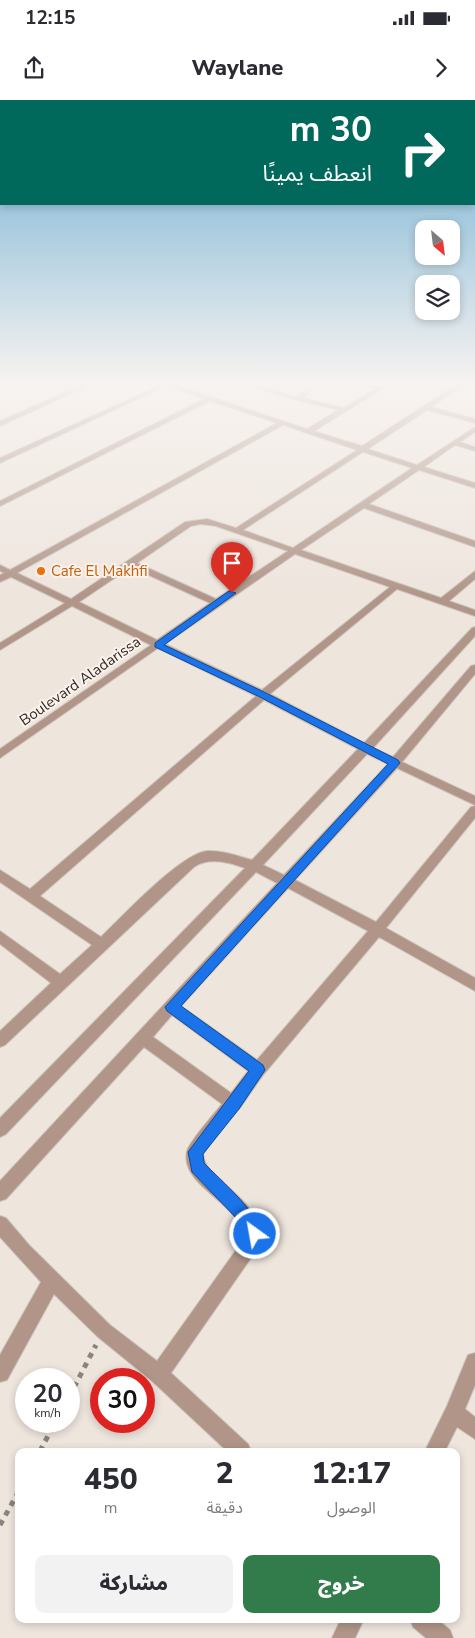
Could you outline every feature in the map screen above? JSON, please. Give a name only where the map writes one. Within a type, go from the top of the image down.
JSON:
[{"type":"street","points":[[0,461],[18,453]]},
{"type":"street","points":[[0,504],[102,453]]},
{"type":"street","points":[[0,579],[228,453]]},
{"type":"street","points":[[237,531],[355,453]]},
{"type":"street","points":[[373,453],[475,486]]},
{"type":"street","name":"Boulevard Aladarissa","points":[[0,754],[217,603],[441,453]]},
{"type":"street","points":[[364,505],[475,544]]},
{"type":"street","points":[[0,647],[73,602],[158,543],[194,522],[207,522],[237,531],[293,552],[475,613]]},
{"type":"street","points":[[130,564],[217,603]]},
{"type":"street","points":[[0,568],[263,695],[366,749],[475,800]]},
{"type":"street","points":[[443,602],[475,574]]},
{"type":"street","points":[[30,897],[263,695],[396,586]]},
{"type":"street","points":[[0,1129],[254,867],[475,630]]},
{"type":"street","points":[[0,1193],[470,681],[475,668]]},
{"type":"street","points":[[159,1374],[253,1242],[254,1228],[197,1167],[195,1152],[234,1104],[258,1070],[378,929],[475,810]]},
{"type":"street","points":[[0,1040],[100,944],[178,873],[198,858],[205,856],[223,857],[254,867],[378,929],[475,986]]},
{"type":"street","points":[[0,875],[100,944]]},
{"type":"street","points":[[0,937],[60,982]]},
{"type":"street","points":[[172,1007],[258,1070]]},
{"type":"street","points":[[143,1038],[234,1104]]},
{"type":"street","points":[[0,1224],[52,1280],[104,1331],[159,1374],[237,1448]]},
{"type":"street","points":[[0,1373],[52,1280]]},
{"type":"street","points":[[436,1448],[454,1413],[475,1362]]},
{"type":"street","points":[[454,1413],[475,1429]]},
{"type":"street","points":[[343,1638],[351,1623]]},
{"type":"street","points":[[425,1623],[442,1638]]},
{"type":"path","points":[[80,1376],[104,1331]]},
{"type":"path","points":[[42,1448],[50,1433]]},
{"type":"path","points":[[0,1526],[15,1498]]},
{"type":"place","name":"Cafe El Makhfi","points":[[41,571]]},
{"type":"route","points":[[232,593],[158,645],[263,695],[395,763],[172,1007],[258,1070],[234,1104],[195,1152],[197,1167],[245,1217],[254,1228],[255,1234]]}]
